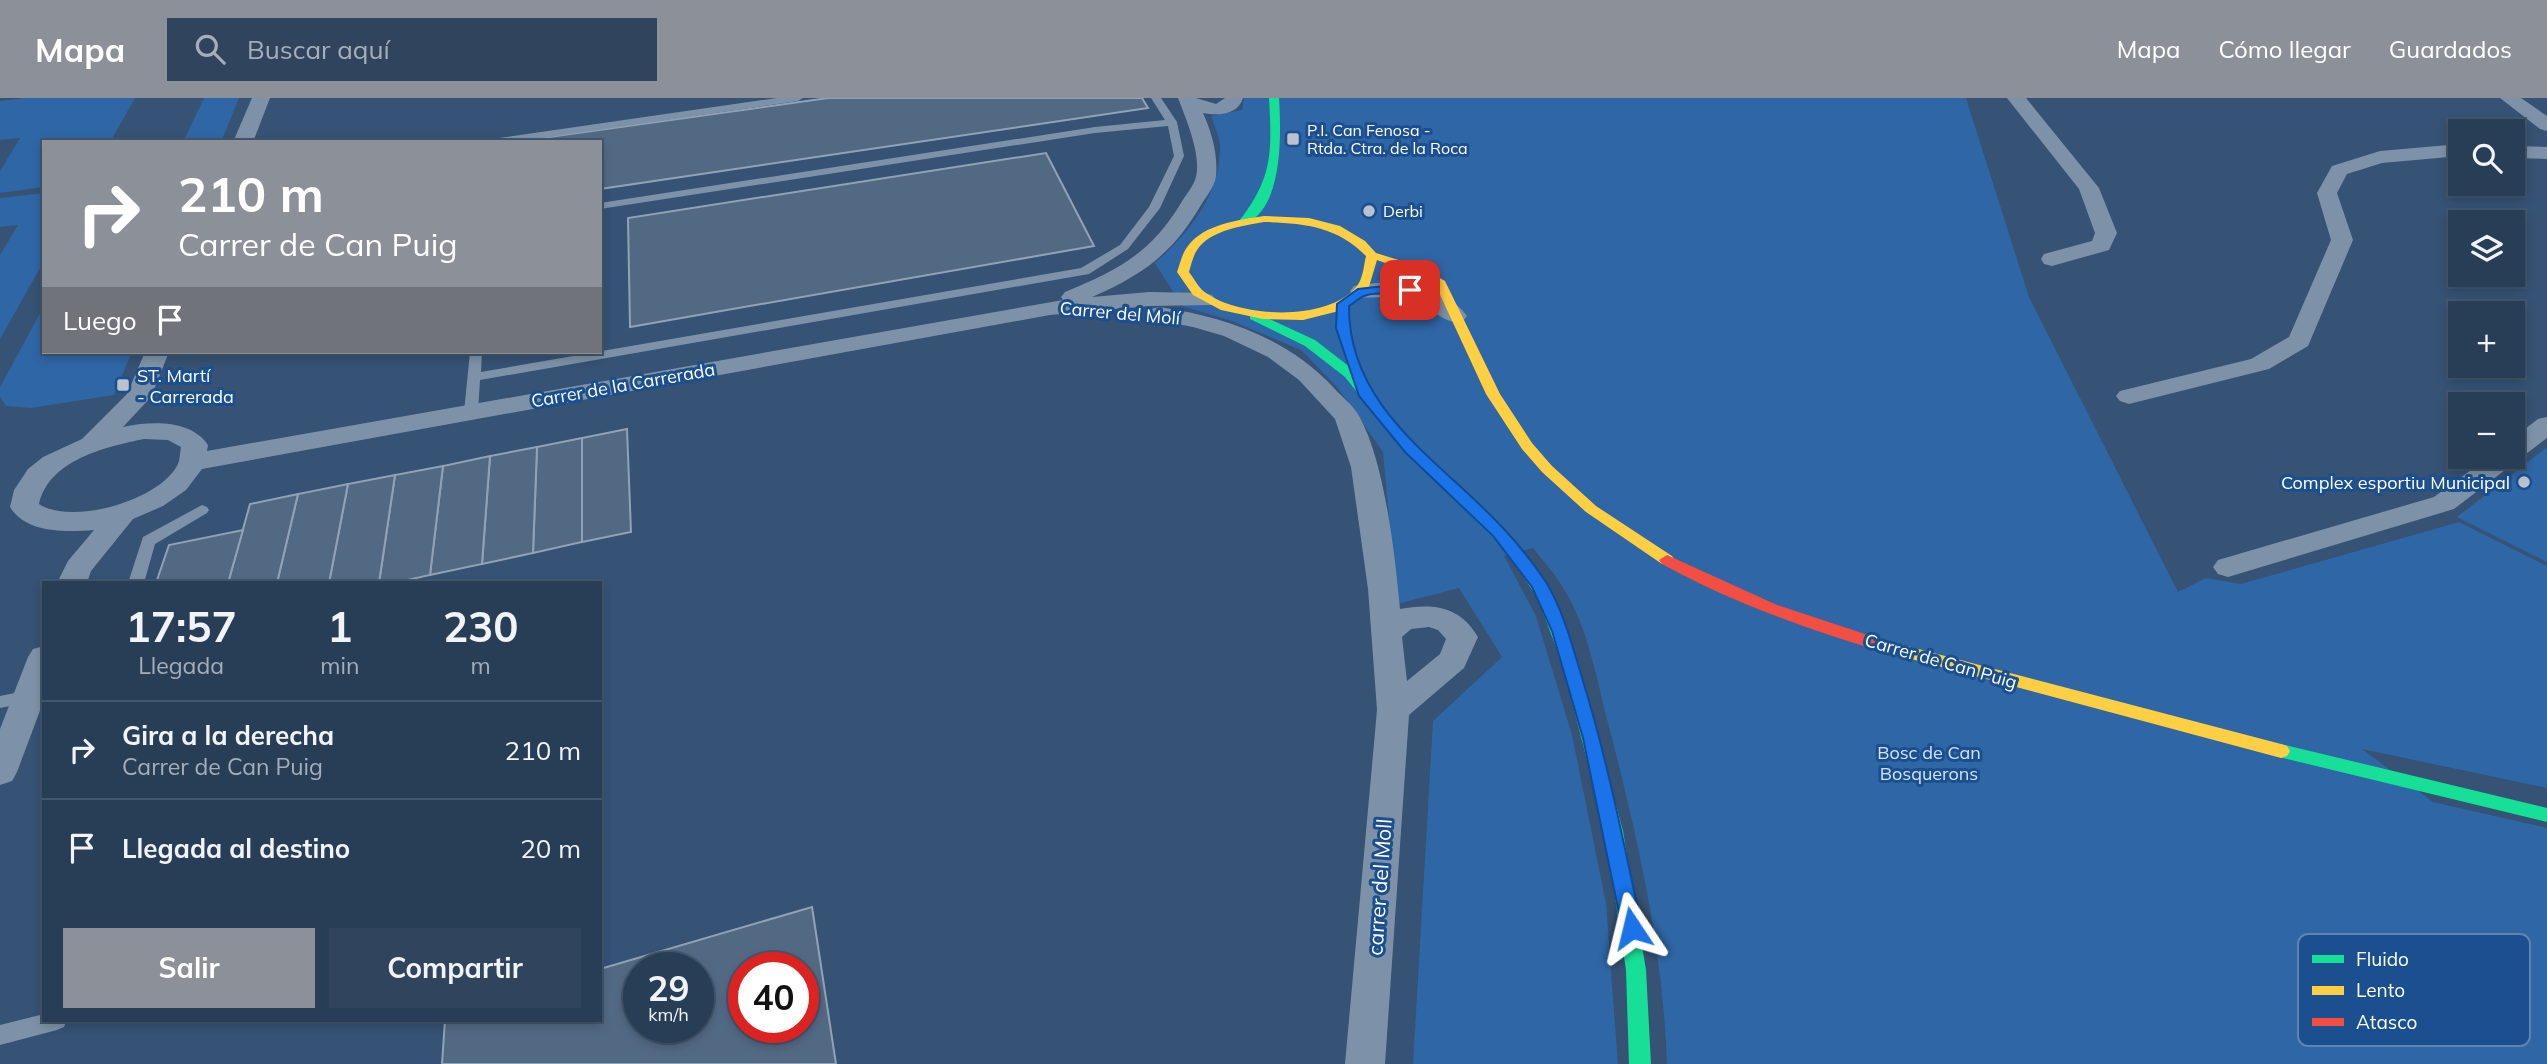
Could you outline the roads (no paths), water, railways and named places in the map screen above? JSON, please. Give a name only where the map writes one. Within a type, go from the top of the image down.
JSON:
[{"type":"street","points":[[244,140],[261,98]]},
{"type":"street","name":"Carrer del Molí","points":[[1188,100],[1206,110],[1223,109],[1232,104],[1234,98]]},
{"type":"street","points":[[1273,98],[1276,153],[1267,197],[1245,221],[1205,237],[1186,255],[1183,268],[1185,278],[1188,285],[1204,300],[1293,331],[1342,366],[1410,449],[1498,532],[1539,585],[1551,609],[1592,738],[1628,907],[1638,971],[1640,1064]]},
{"type":"street","points":[[2016,98],[2089,188],[2106,233],[2101,245],[2052,259]]},
{"type":"street","points":[[2509,98],[2547,125]]},
{"type":"street","name":"Carrer del Molí","points":[[1051,308],[1122,276],[1154,253],[1181,221],[1206,179],[1203,135],[1188,100]]},
{"type":"street","points":[[2129,396],[2260,364],[2299,341],[2342,240],[2327,193],[2339,170],[2380,157],[2448,151]]},
{"type":"street","points":[[2525,152],[2547,153]]},
{"type":"street","points":[[1276,153],[1285,175]]},
{"type":"street","name":"Carrer de Can Puig","points":[[1308,208],[1359,241],[1372,255],[1433,278],[1444,286],[1455,316],[1497,402],[1515,434],[1539,463],[1587,507],[1654,553],[1725,593],[1840,633],[2097,705],[2547,815]]},
{"type":"street","points":[[1245,221],[1293,219],[1334,226]]},
{"type":"street","name":"Carrer de la Carrerada","points":[[1051,308],[1141,282],[1167,269],[1186,255]]},
{"type":"street","points":[[1342,328],[1352,298],[1371,276],[1372,255]]},
{"type":"street","name":"Carrer de Can Puig","points":[[1352,298],[1394,288],[1410,290],[1437,300],[1455,316]]},
{"type":"street","points":[[1254,316],[1297,316],[1352,298]]},
{"type":"street","name":"Carrer de la Carrerada","points":[[195,462],[1051,308],[1149,299],[1204,300]]},
{"type":"street","name":"Carrer del Molí","points":[[1051,308],[1155,313],[1198,320],[1232,331],[1277,352],[1308,375],[1347,417],[1366,467],[1383,589],[1393,710]]},
{"type":"street","points":[[92,444],[138,397],[156,354]]},
{"type":"street","points":[[1351,354],[1364,393]]},
{"type":"street","points":[[138,397],[167,431]]},
{"type":"street","points":[[2525,442],[2547,425]]},
{"type":"street","points":[[144,431],[167,431],[185,436],[195,445],[197,457],[190,471],[174,487],[151,501],[122,513],[68,524],[47,522],[32,516],[12,497],[48,467],[92,444],[144,431]]},
{"type":"street","points":[[2228,567],[2444,503],[2490,469]]},
{"type":"street","points":[[75,575],[122,513]]},
{"type":"street","points":[[68,524],[75,575]]},
{"type":"street","points":[[1386,634],[1402,619],[1429,616],[1449,622],[1462,637],[1453,660],[1393,710]]},
{"type":"street","points":[[0,772],[31,692]]},
{"type":"street","name":"carrer del Moll","points":[[1365,1064],[1393,710]]},
{"type":"lane","points":[[506,140],[798,98]]},
{"type":"lane","points":[[473,377],[1085,271],[1124,247],[1154,208],[1179,156],[1172,122],[1156,98]]},
{"type":"lane","points":[[602,206],[1095,130],[1172,122]]},
{"type":"lane","points":[[471,412],[476,354]]},
{"type":"lane","points":[[137,581],[148,541],[202,510]]},
{"type":"lane","points":[[0,1035],[49,1022]]},
{"type":"place","name":"P.I. Can Fenosa - Rtda. Ctra. de la Roca","points":[[1293,139]]},
{"type":"place","name":"Derbi","points":[[1369,211]]},
{"type":"place","name":"ST. Martí - Carrerada","points":[[123,385]]},
{"type":"place","name":"Complex esportiu Municipal","points":[[2524,482]]},
{"type":"park label","name":"Bosc de Can Bosquerons","points":[[1929,762]]}]
